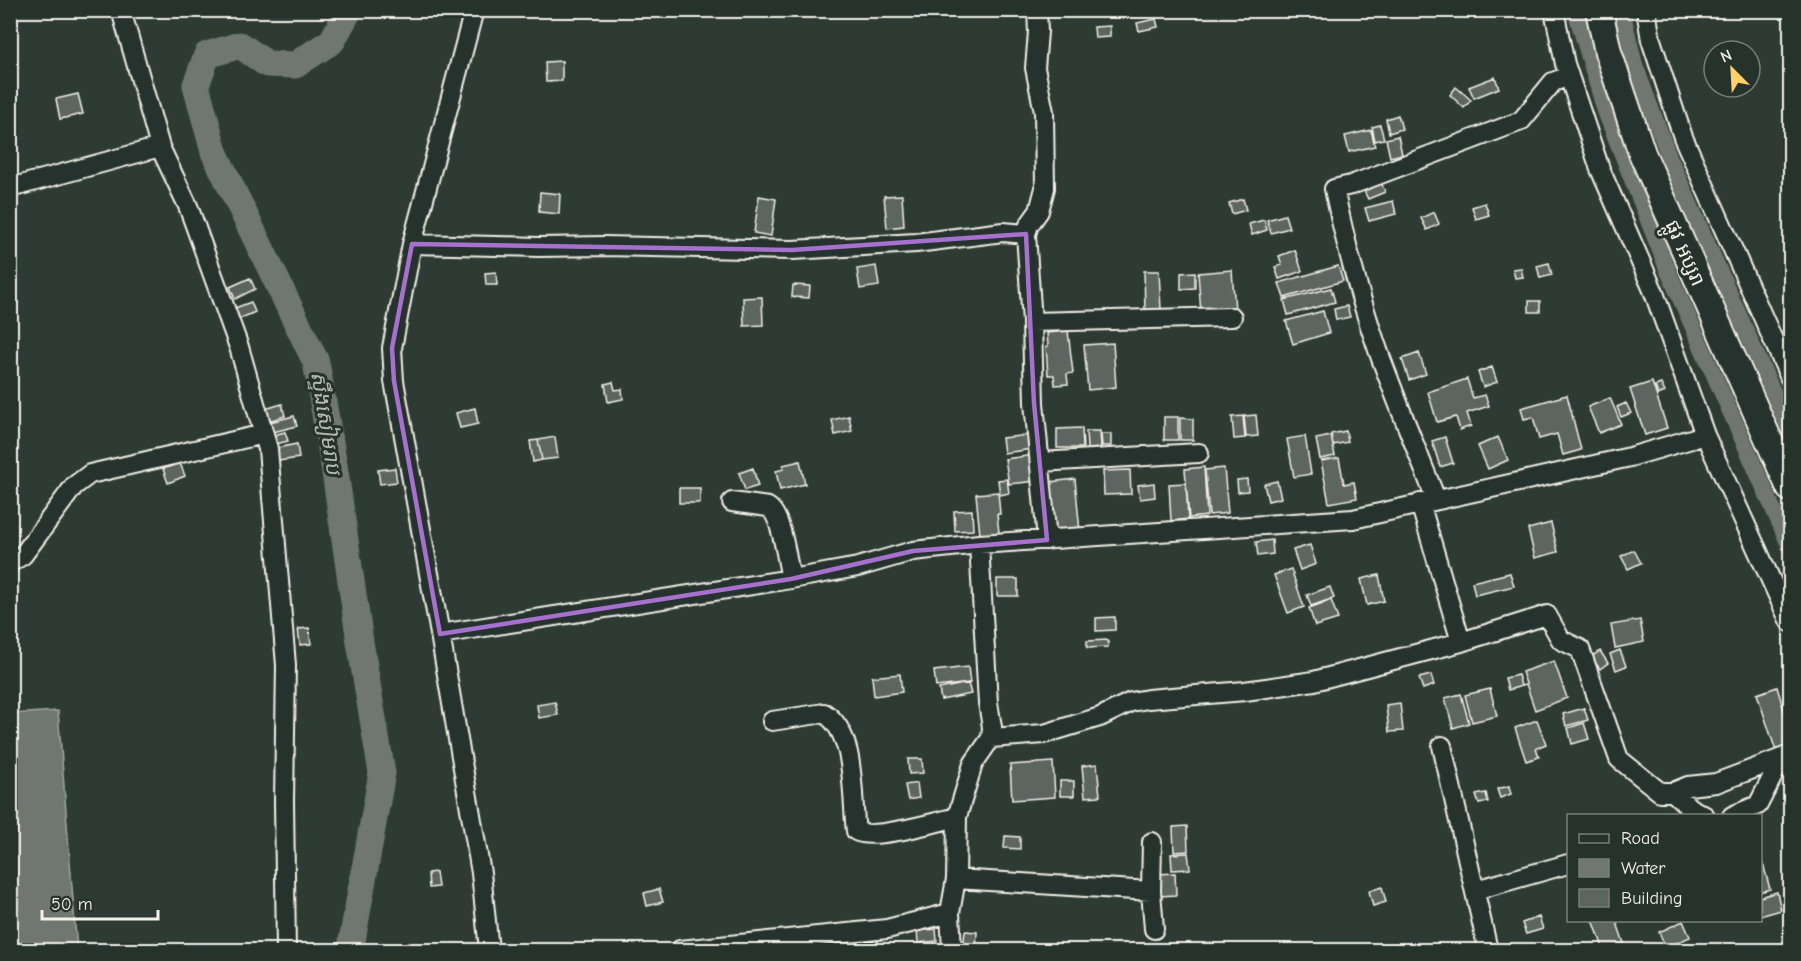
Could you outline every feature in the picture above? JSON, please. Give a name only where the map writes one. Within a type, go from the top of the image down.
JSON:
[{"type":"street","points":[[122,10],[160,147],[188,206],[208,260],[239,347],[268,449],[286,665],[284,801],[286,951]]},
{"type":"street","points":[[474,10],[412,244],[392,348],[394,381],[481,873],[489,951]]},
{"type":"street","points":[[1037,10],[1035,68],[1044,112],[1045,188],[1039,211],[1029,225],[1026,234],[1032,322],[1034,403],[1047,540]]},
{"type":"street","points":[[1554,10],[1569,76],[1600,169],[1653,290],[1706,435],[1791,622]]},
{"type":"street","name":"ផ្លូវ អប្សរា","points":[[1599,10],[1608,52],[1642,153],[1791,488]]},
{"type":"street","points":[[1646,10],[1651,40],[1683,137],[1791,378]]},
{"type":"street","points":[[1461,642],[1428,501],[1372,333],[1346,244],[1334,189],[1521,121],[1553,82],[1569,76]]},
{"type":"street","points":[[10,188],[160,147]]},
{"type":"street","points":[[412,244],[539,248],[604,246],[792,249],[916,243],[1004,232],[1026,234]]},
{"type":"street","points":[[1032,322],[1232,317]]},
{"type":"street","points":[[10,563],[23,555],[74,486],[90,474],[264,434]]},
{"type":"street","points":[[440,634],[791,579],[858,567],[912,551],[979,544],[1337,521],[1630,457],[1706,435]]},
{"type":"street","points":[[1040,462],[1199,453]]},
{"type":"street","points":[[732,502],[772,509],[779,524],[791,579]]},
{"type":"street","points":[[952,951],[950,913],[956,879],[957,817],[973,764],[991,738],[992,727],[988,703],[979,544]]},
{"type":"street","points":[[991,738],[1044,734],[1100,717],[1131,702],[1245,691],[1314,681],[1461,642],[1547,615],[1561,640],[1580,649],[1619,759],[1660,792],[1673,792],[1688,786],[1716,783],[1786,757]]},
{"type":"street","points":[[772,722],[824,713],[833,718],[846,740],[856,831],[862,834],[904,830],[957,817]]},
{"type":"street","points":[[1442,747],[1488,951]]},
{"type":"street","points":[[1737,814],[1758,806],[1786,757]]},
{"type":"street","points":[[1673,792],[1690,808],[1701,814]]},
{"type":"street","points":[[1152,842],[1151,891],[1154,929]]},
{"type":"street","points":[[1476,890],[1567,865]]},
{"type":"street","points":[[956,879],[1151,891]]},
{"type":"street","points":[[680,951],[887,929],[950,913]]},
{"type":"highlighted area","points":[[1026,234],[1034,403],[1047,540],[913,551],[791,579],[440,634],[394,381],[392,348],[412,244],[792,250]]},
{"type":"water","points":[[58,711],[77,950],[11,950],[11,714]]},
{"type":"building","points":[[1156,19],[1158,27],[1139,31],[1137,23]]},
{"type":"building","points":[[1110,26],[1110,37],[1095,38],[1094,27]]},
{"type":"building","points":[[562,61],[562,81],[546,82],[545,62]]},
{"type":"building","points":[[1495,77],[1499,88],[1474,98],[1469,87]]},
{"type":"building","points":[[1456,87],[1471,100],[1464,108],[1450,95]]},
{"type":"building","points":[[78,94],[83,114],[60,119],[56,99]]},
{"type":"building","points":[[1398,115],[1402,129],[1389,133],[1386,119]]},
{"type":"building","points":[[1380,125],[1384,139],[1375,141],[1372,127]]},
{"type":"building","points":[[1371,130],[1375,146],[1349,152],[1345,136]]},
{"type":"building","points":[[1398,136],[1402,154],[1390,157],[1386,139]]},
{"type":"building","points":[[1381,182],[1385,192],[1368,199],[1363,189]]},
{"type":"building","points":[[540,192],[560,194],[559,214],[539,212]]},
{"type":"building","points":[[902,195],[904,226],[887,228],[884,196]]},
{"type":"building","points":[[759,196],[776,199],[771,236],[754,233]]},
{"type":"building","points":[[1243,199],[1246,210],[1232,214],[1229,203]]},
{"type":"building","points":[[1393,201],[1396,214],[1369,221],[1365,208]]},
{"type":"building","points":[[1485,203],[1489,215],[1476,219],[1472,207]]},
{"type":"building","points":[[1434,212],[1439,224],[1427,230],[1421,218]]},
{"type":"building","points":[[1285,215],[1289,228],[1271,233],[1267,220]]},
{"type":"building","points":[[1264,220],[1267,230],[1252,235],[1249,224]]},
{"type":"building","points":[[1295,250],[1302,271],[1279,279],[1275,267],[1282,265],[1279,256]]},
{"type":"building","points":[[1549,263],[1552,275],[1540,278],[1537,266]]},
{"type":"building","points":[[876,266],[879,286],[860,289],[857,269]]},
{"type":"building","points":[[1338,266],[1343,281],[1284,298],[1279,283]]},
{"type":"building","points":[[1521,268],[1523,277],[1515,278],[1513,269]]},
{"type":"building","points":[[1232,270],[1235,310],[1201,313],[1198,273]]},
{"type":"building","points":[[1144,271],[1159,271],[1161,310],[1145,311]]},
{"type":"building","points":[[496,272],[497,285],[486,285],[485,273]]},
{"type":"building","points":[[1195,272],[1195,288],[1181,289],[1181,273]]},
{"type":"building","points":[[250,278],[255,289],[235,299],[230,287]]},
{"type":"building","points":[[793,285],[810,286],[809,298],[792,297]]},
{"type":"building","points":[[1331,288],[1335,302],[1288,315],[1284,300]]},
{"type":"building","points":[[762,297],[763,325],[744,326],[743,298]]},
{"type":"building","points":[[1529,301],[1540,301],[1540,312],[1529,312]]},
{"type":"building","points":[[251,302],[255,312],[239,319],[235,308]]},
{"type":"building","points":[[1347,306],[1350,317],[1336,320],[1334,309]]},
{"type":"building","points":[[1323,311],[1329,333],[1293,344],[1286,321]]},
{"type":"building","points":[[1068,331],[1073,373],[1067,374],[1068,384],[1055,385],[1054,375],[1048,375],[1047,333]]},
{"type":"building","points":[[1113,343],[1116,387],[1088,390],[1084,345]]},
{"type":"building","points":[[1419,353],[1426,374],[1409,380],[1402,359]]},
{"type":"building","points":[[1492,367],[1497,382],[1483,387],[1478,372]]},
{"type":"building","points":[[1467,379],[1473,398],[1485,395],[1489,406],[1467,413],[1471,426],[1460,430],[1456,417],[1437,422],[1428,392]]},
{"type":"building","points":[[613,382],[615,390],[622,389],[623,399],[608,402],[605,384]]},
{"type":"building","points":[[1652,382],[1667,428],[1645,435],[1630,389]]},
{"type":"building","points":[[1661,384],[1665,392],[1658,395],[1655,386]]},
{"type":"building","points":[[1567,395],[1581,450],[1563,455],[1557,434],[1539,439],[1533,417],[1524,419],[1521,408]]},
{"type":"building","points":[[1610,398],[1621,424],[1599,433],[1588,407]]},
{"type":"building","points":[[1626,403],[1631,413],[1621,417],[1617,407]]},
{"type":"building","points":[[282,404],[285,416],[268,421],[265,409]]},
{"type":"building","points":[[475,408],[478,424],[460,428],[456,413]]},
{"type":"building","points":[[1256,415],[1258,436],[1246,437],[1244,416]]},
{"type":"building","points":[[294,416],[297,426],[269,433],[266,423]]},
{"type":"building","points":[[849,416],[852,431],[835,435],[832,420]]},
{"type":"building","points":[[1243,416],[1245,438],[1234,439],[1232,417]]},
{"type":"building","points":[[1164,417],[1178,417],[1178,440],[1164,440]]},
{"type":"building","points":[[1180,418],[1193,419],[1193,440],[1180,440]]},
{"type":"building","points":[[1082,428],[1083,448],[1057,448],[1057,429]]},
{"type":"building","points":[[1086,431],[1100,431],[1101,448],[1087,449]]},
{"type":"building","points":[[1346,431],[1348,442],[1333,445],[1331,434]]},
{"type":"building","points":[[285,432],[288,441],[272,445],[270,436]]},
{"type":"building","points":[[1101,434],[1111,434],[1111,446],[1102,446]]},
{"type":"building","points":[[1030,435],[1032,449],[1004,453],[1002,438]]},
{"type":"building","points":[[1305,436],[1311,474],[1294,477],[1287,439]]},
{"type":"building","points":[[1331,436],[1335,456],[1320,459],[1316,439]]},
{"type":"building","points":[[555,437],[558,458],[542,460],[538,440]]},
{"type":"building","points":[[1445,437],[1453,463],[1440,467],[1432,441]]},
{"type":"building","points":[[1498,437],[1508,460],[1488,469],[1478,446]]},
{"type":"building","points":[[538,440],[542,460],[533,462],[530,441]]},
{"type":"building","points":[[297,444],[299,458],[279,461],[277,448]]},
{"type":"building","points":[[1034,455],[1037,481],[1009,484],[1005,459]]},
{"type":"building","points":[[1339,458],[1344,484],[1354,482],[1357,498],[1329,503],[1321,461]]},
{"type":"building","points":[[800,461],[805,484],[780,490],[776,471],[784,469],[783,465]]},
{"type":"building","points":[[180,463],[185,476],[168,483],[163,469]]},
{"type":"building","points":[[1204,467],[1207,516],[1189,518],[1185,469]]},
{"type":"building","points":[[395,468],[397,482],[380,484],[378,470]]},
{"type":"building","points":[[753,468],[758,486],[745,490],[739,473]]},
{"type":"building","points":[[1224,468],[1228,513],[1209,515],[1205,470]]},
{"type":"building","points":[[1130,470],[1131,494],[1104,495],[1103,471]]},
{"type":"building","points":[[1007,479],[1009,493],[1000,495],[998,480]]},
{"type":"building","points":[[1075,479],[1080,532],[1055,534],[1050,482]]},
{"type":"building","points":[[1247,479],[1248,491],[1238,492],[1237,480]]},
{"type":"building","points":[[1277,481],[1281,498],[1268,501],[1264,484]]},
{"type":"building","points":[[1154,483],[1155,497],[1140,499],[1138,485]]},
{"type":"building","points":[[1186,483],[1188,519],[1171,521],[1169,484]]},
{"type":"building","points":[[679,488],[700,488],[700,503],[679,503]]},
{"type":"building","points":[[998,492],[999,533],[980,535],[976,494]]},
{"type":"building","points":[[972,510],[973,530],[955,531],[954,511]]},
{"type":"building","points":[[1551,523],[1558,552],[1535,558],[1528,529]]},
{"type":"building","points":[[1272,540],[1273,554],[1258,556],[1256,542]]},
{"type":"building","points":[[1310,545],[1316,564],[1300,570],[1293,550]]},
{"type":"building","points":[[1634,550],[1641,563],[1628,569],[1621,556]]},
{"type":"building","points":[[1291,569],[1304,607],[1288,613],[1274,575]]},
{"type":"building","points":[[1510,573],[1514,586],[1475,595],[1472,582]]},
{"type":"building","points":[[1379,575],[1384,601],[1367,605],[1361,579]]},
{"type":"building","points":[[997,579],[1018,579],[1018,596],[997,596]]},
{"type":"building","points":[[1330,587],[1334,598],[1311,606],[1307,595]]},
{"type":"building","points":[[1331,600],[1338,619],[1315,626],[1309,608]]},
{"type":"building","points":[[1115,617],[1115,630],[1096,631],[1096,618]]},
{"type":"building","points":[[1640,620],[1644,642],[1615,648],[1611,625]]},
{"type":"building","points":[[309,628],[311,644],[300,645],[298,629]]},
{"type":"building","points":[[1108,640],[1108,647],[1087,648],[1087,641]]},
{"type":"building","points":[[1620,650],[1626,666],[1616,670],[1610,654]]},
{"type":"building","points":[[1600,651],[1608,663],[1600,669],[1591,657]]},
{"type":"building","points":[[1554,661],[1567,698],[1535,710],[1522,672]]},
{"type":"building","points":[[968,667],[970,683],[936,687],[934,671]]},
{"type":"building","points":[[900,674],[902,692],[874,696],[872,677]]},
{"type":"building","points":[[1431,675],[1434,685],[1423,689],[1419,678]]},
{"type":"building","points":[[1518,675],[1521,686],[1525,685],[1508,690],[1505,678]]},
{"type":"building","points":[[968,683],[971,694],[941,700],[939,689]]},
{"type":"building","points":[[1777,687],[1790,730],[1790,749],[1777,754],[1757,694]]},
{"type":"building","points":[[1490,689],[1497,716],[1472,722],[1465,695]]},
{"type":"building","points":[[1461,694],[1469,723],[1453,728],[1445,698]]},
{"type":"building","points":[[555,702],[558,715],[539,718],[537,705]]},
{"type":"building","points":[[1400,703],[1403,731],[1389,732],[1386,705]]},
{"type":"building","points":[[1584,708],[1588,720],[1566,726],[1563,714]]},
{"type":"building","points":[[1537,720],[1546,744],[1536,748],[1539,757],[1526,761],[1515,728]]},
{"type":"building","points":[[1584,723],[1589,739],[1572,744],[1568,728]]},
{"type":"building","points":[[908,759],[922,759],[923,773],[909,774]]},
{"type":"building","points":[[1053,762],[1055,797],[1012,800],[1010,765]]},
{"type":"building","points":[[1097,764],[1100,796],[1085,797],[1082,766]]},
{"type":"building","points":[[1060,781],[1074,781],[1074,796],[1060,796]]},
{"type":"building","points":[[917,783],[919,798],[908,800],[905,785]]},
{"type":"building","points":[[1509,786],[1511,794],[1500,798],[1497,789]]},
{"type":"building","points":[[1486,793],[1488,802],[1479,804],[1476,795]]},
{"type":"building","points":[[1187,826],[1188,851],[1174,852],[1173,827]]},
{"type":"building","points":[[1005,836],[1020,837],[1020,849],[1004,848]]},
{"type":"building","points":[[1188,853],[1190,869],[1172,870],[1171,854]]},
{"type":"building","points":[[1762,860],[1770,889],[1762,891]]},
{"type":"building","points":[[436,872],[438,887],[429,888],[428,873]]},
{"type":"building","points":[[1175,873],[1176,895],[1159,896],[1158,874]]},
{"type":"building","points":[[1382,887],[1386,902],[1373,906],[1369,891]]},
{"type":"building","points":[[659,889],[663,902],[647,906],[644,893]]},
{"type":"building","points":[[1777,892],[1781,910],[1762,915],[1762,896]]},
{"type":"building","points":[[1539,917],[1543,929],[1526,934],[1522,923]]},
{"type":"building","points":[[1594,922],[1617,922],[1625,946],[1604,950]]},
{"type":"building","points":[[1683,922],[1690,937],[1666,948],[1659,932]]},
{"type":"building","points":[[936,929],[937,941],[918,943],[917,931]]},
{"type":"building","points":[[965,931],[977,932],[976,950],[963,950]]},
{"type":"building","points":[[877,936],[879,949],[862,950],[860,938]]},
{"type":"building","points":[[1148,944],[1168,944],[1168,950],[1148,950]]},
{"type":"building","points":[[1170,948],[1189,948],[1189,950],[1170,950]]},
{"type":"waterway","name":"ស្ទឹងសៀមរាប","points":[[349,10],[332,41],[295,65],[267,64],[240,45],[207,55],[196,85],[214,152],[316,362],[382,773],[352,950]]},
{"type":"waterway","points":[[1575,10],[1605,111],[1668,271],[1790,547]]},
{"type":"waterway","points":[[1622,10],[1635,65],[1670,159],[1790,430]]}]
